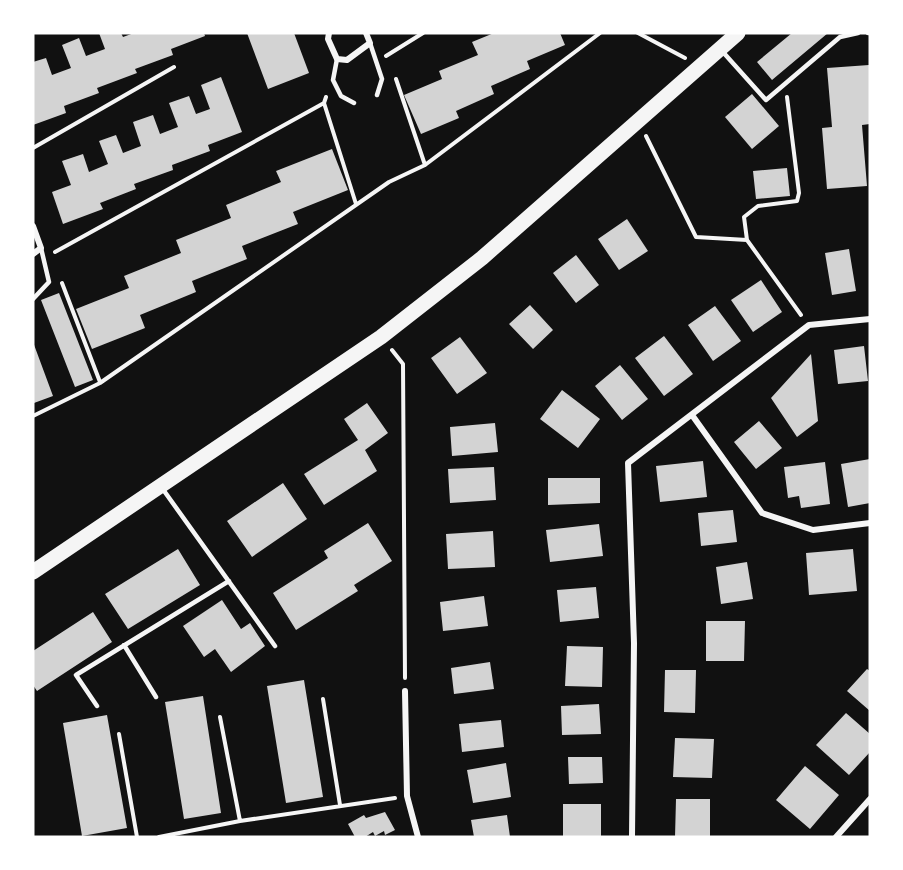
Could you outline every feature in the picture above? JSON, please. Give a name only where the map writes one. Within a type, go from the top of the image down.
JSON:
[{"type":"main road","points":[[33,572],[381,337],[482,258],[738,33]]},
{"type":"street","points":[[329,33],[328,39],[337,59],[347,60],[370,43],[366,33]]},
{"type":"street","points":[[33,226],[41,248],[33,254]]},
{"type":"street","points":[[632,837],[634,643],[628,463],[809,325],[870,319]]},
{"type":"street","points":[[692,416],[762,513],[813,530],[870,523]]},
{"type":"street","points":[[405,691],[407,796],[418,837]]},
{"type":"street","points":[[836,837],[870,799]]},
{"type":"lane","points":[[721,49],[766,100],[840,37],[858,33]]},
{"type":"lane","points":[[370,43],[382,79],[377,95]]},
{"type":"lane","points":[[337,59],[333,80],[341,96],[354,103]]},
{"type":"lane","points":[[33,299],[49,282],[41,248]]},
{"type":"lane","points":[[161,486],[274,646]]},
{"type":"lane","points":[[97,706],[76,675],[229,581]]},
{"type":"lane","points":[[124,645],[156,697]]},
{"type":"path","points":[[377,60],[423,33]]},
{"type":"path","points":[[33,408],[34,415],[100,383],[356,204],[389,182],[425,165],[600,33]]},
{"type":"path","points":[[638,33],[702,67]]},
{"type":"path","points":[[388,55],[392,66]]},
{"type":"path","points":[[33,148],[174,67]]},
{"type":"path","points":[[395,77],[425,165]]},
{"type":"path","points":[[333,80],[324,103],[356,204]]},
{"type":"path","points":[[785,84],[799,193],[796,201],[788,204],[758,206],[744,217],[747,240],[809,325]]},
{"type":"path","points":[[44,257],[324,103]]},
{"type":"path","points":[[638,121],[696,237],[747,240]]},
{"type":"path","points":[[60,279],[100,383]]},
{"type":"path","points":[[381,337],[403,364],[405,691]]},
{"type":"path","points":[[323,699],[340,805]]},
{"type":"path","points":[[220,717],[240,820]]},
{"type":"path","points":[[119,734],[137,837]]},
{"type":"path","points":[[159,837],[240,820],[407,796]]},
{"type":"building","points":[[99,33],[121,33],[123,37],[134,33],[204,33],[205,36],[171,49],[173,55],[135,69],[137,73],[97,88],[99,93],[64,106],[66,113],[33,125],[33,62],[46,58],[52,75],[71,68],[62,45],[79,38],[86,56],[105,49]]},
{"type":"building","points":[[247,33],[294,33],[309,73],[268,89]]},
{"type":"building","points":[[494,33],[560,33],[565,45],[527,61],[530,69],[491,86],[494,94],[456,111],[459,118],[421,134],[404,95],[442,79],[439,71],[478,55],[472,42]]},
{"type":"building","points":[[792,33],[828,33],[772,80],[757,62]]},
{"type":"building","points":[[869,65],[870,124],[862,125],[867,186],[827,189],[822,128],[832,127],[827,68]]},
{"type":"building","points":[[221,77],[242,132],[208,145],[210,151],[172,165],[173,170],[134,184],[136,189],[100,203],[103,209],[63,224],[52,192],[71,185],[62,161],[83,154],[89,172],[108,164],[99,141],[116,135],[123,153],[141,146],[133,122],[153,115],[160,134],[178,127],[169,103],[189,96],[196,114],[210,109],[201,85]]},
{"type":"building","points":[[752,94],[779,126],[752,149],[725,117]]},
{"type":"building","points":[[332,149],[348,190],[293,212],[298,224],[242,246],[247,259],[192,281],[196,292],[140,315],[145,328],[92,349],[76,309],[129,288],[124,276],[181,253],[176,240],[231,218],[226,205],[281,182],[276,171]]},
{"type":"building","points":[[787,168],[790,196],[756,199],[753,171]]},
{"type":"building","points":[[627,219],[648,251],[619,270],[598,239]]},
{"type":"building","points":[[849,249],[856,291],[832,295],[825,253]]},
{"type":"building","points":[[576,255],[599,285],[576,303],[553,273]]},
{"type":"building","points":[[761,280],[782,312],[753,332],[731,300]]},
{"type":"building","points":[[59,293],[93,380],[75,387],[41,300]]},
{"type":"building","points":[[530,305],[553,330],[533,349],[509,324]]},
{"type":"building","points":[[715,306],[741,341],[713,361],[688,325]]},
{"type":"building","points":[[664,336],[693,374],[664,396],[635,358]]},
{"type":"building","points":[[460,337],[487,373],[457,394],[431,358]]},
{"type":"building","points":[[33,342],[53,396],[34,403],[33,400]]},
{"type":"building","points":[[864,346],[868,381],[838,384],[834,350]]},
{"type":"building","points":[[811,354],[818,421],[797,437],[771,398]]},
{"type":"building","points":[[620,365],[648,399],[622,420],[595,386]]},
{"type":"building","points":[[562,390],[600,419],[578,448],[540,419]]},
{"type":"building","points":[[367,403],[388,433],[365,450],[377,471],[324,505],[304,474],[358,440],[344,419]]},
{"type":"building","points":[[759,421],[782,448],[756,469],[734,442]]},
{"type":"building","points":[[495,423],[498,452],[452,456],[450,427]]},
{"type":"building","points":[[870,459],[870,503],[848,507],[841,464]]},
{"type":"building","points":[[703,461],[707,497],[660,502],[656,466]]},
{"type":"building","points":[[825,462],[830,504],[801,508],[799,496],[788,498],[784,467]]},
{"type":"building","points":[[494,467],[496,500],[450,503],[448,469]]},
{"type":"building","points":[[548,478],[600,478],[600,503],[548,505]]},
{"type":"building","points":[[283,483],[307,519],[252,557],[227,521]]},
{"type":"building","points":[[733,510],[737,542],[701,546],[698,513]]},
{"type":"building","points":[[368,523],[392,561],[354,585],[358,591],[296,630],[273,593],[328,558],[324,551]]},
{"type":"building","points":[[599,524],[603,556],[550,562],[546,530]]},
{"type":"building","points":[[493,531],[495,567],[448,569],[446,534]]},
{"type":"building","points":[[178,549],[200,585],[128,629],[105,594]]},
{"type":"building","points":[[853,549],[857,591],[809,595],[806,553]]},
{"type":"building","points":[[747,562],[753,599],[721,604],[716,567]]},
{"type":"building","points":[[596,587],[599,618],[560,622],[557,590]]},
{"type":"building","points":[[484,596],[488,626],[443,631],[440,602]]},
{"type":"building","points":[[222,600],[241,629],[250,623],[265,646],[231,672],[215,649],[204,657],[183,626]]},
{"type":"building","points":[[93,612],[112,642],[37,691],[33,685],[33,651]]},
{"type":"building","points":[[706,621],[745,621],[744,661],[706,661]]},
{"type":"building","points":[[567,646],[603,647],[602,687],[565,686]]},
{"type":"building","points":[[490,662],[494,689],[454,694],[451,668]]},
{"type":"building","points":[[867,669],[870,671],[870,711],[847,691]]},
{"type":"building","points":[[665,670],[696,670],[695,713],[664,712]]},
{"type":"building","points":[[304,680],[323,797],[286,803],[267,686]]},
{"type":"building","points":[[203,696],[221,813],[184,819],[165,702]]},
{"type":"building","points":[[599,704],[601,734],[562,735],[561,706]]},
{"type":"building","points":[[846,713],[870,734],[870,752],[849,775],[816,745]]},
{"type":"building","points":[[107,715],[127,828],[82,836],[63,723]]},
{"type":"building","points":[[501,720],[504,747],[462,752],[459,724]]},
{"type":"building","points":[[675,738],[714,739],[712,778],[673,777]]},
{"type":"building","points":[[568,757],[602,757],[603,783],[569,784]]},
{"type":"building","points":[[506,763],[511,797],[473,803],[467,770]]},
{"type":"building","points":[[805,766],[839,795],[810,829],[776,800]]},
{"type":"building","points":[[676,799],[710,799],[710,837],[675,837]]},
{"type":"building","points":[[563,804],[601,804],[601,837],[563,837]]},
{"type":"building","points":[[385,812],[395,830],[385,835],[384,831],[375,836],[373,832],[365,837],[355,837],[348,824],[364,815],[366,818]]},
{"type":"building","points":[[507,815],[510,837],[474,837],[471,820]]}]
